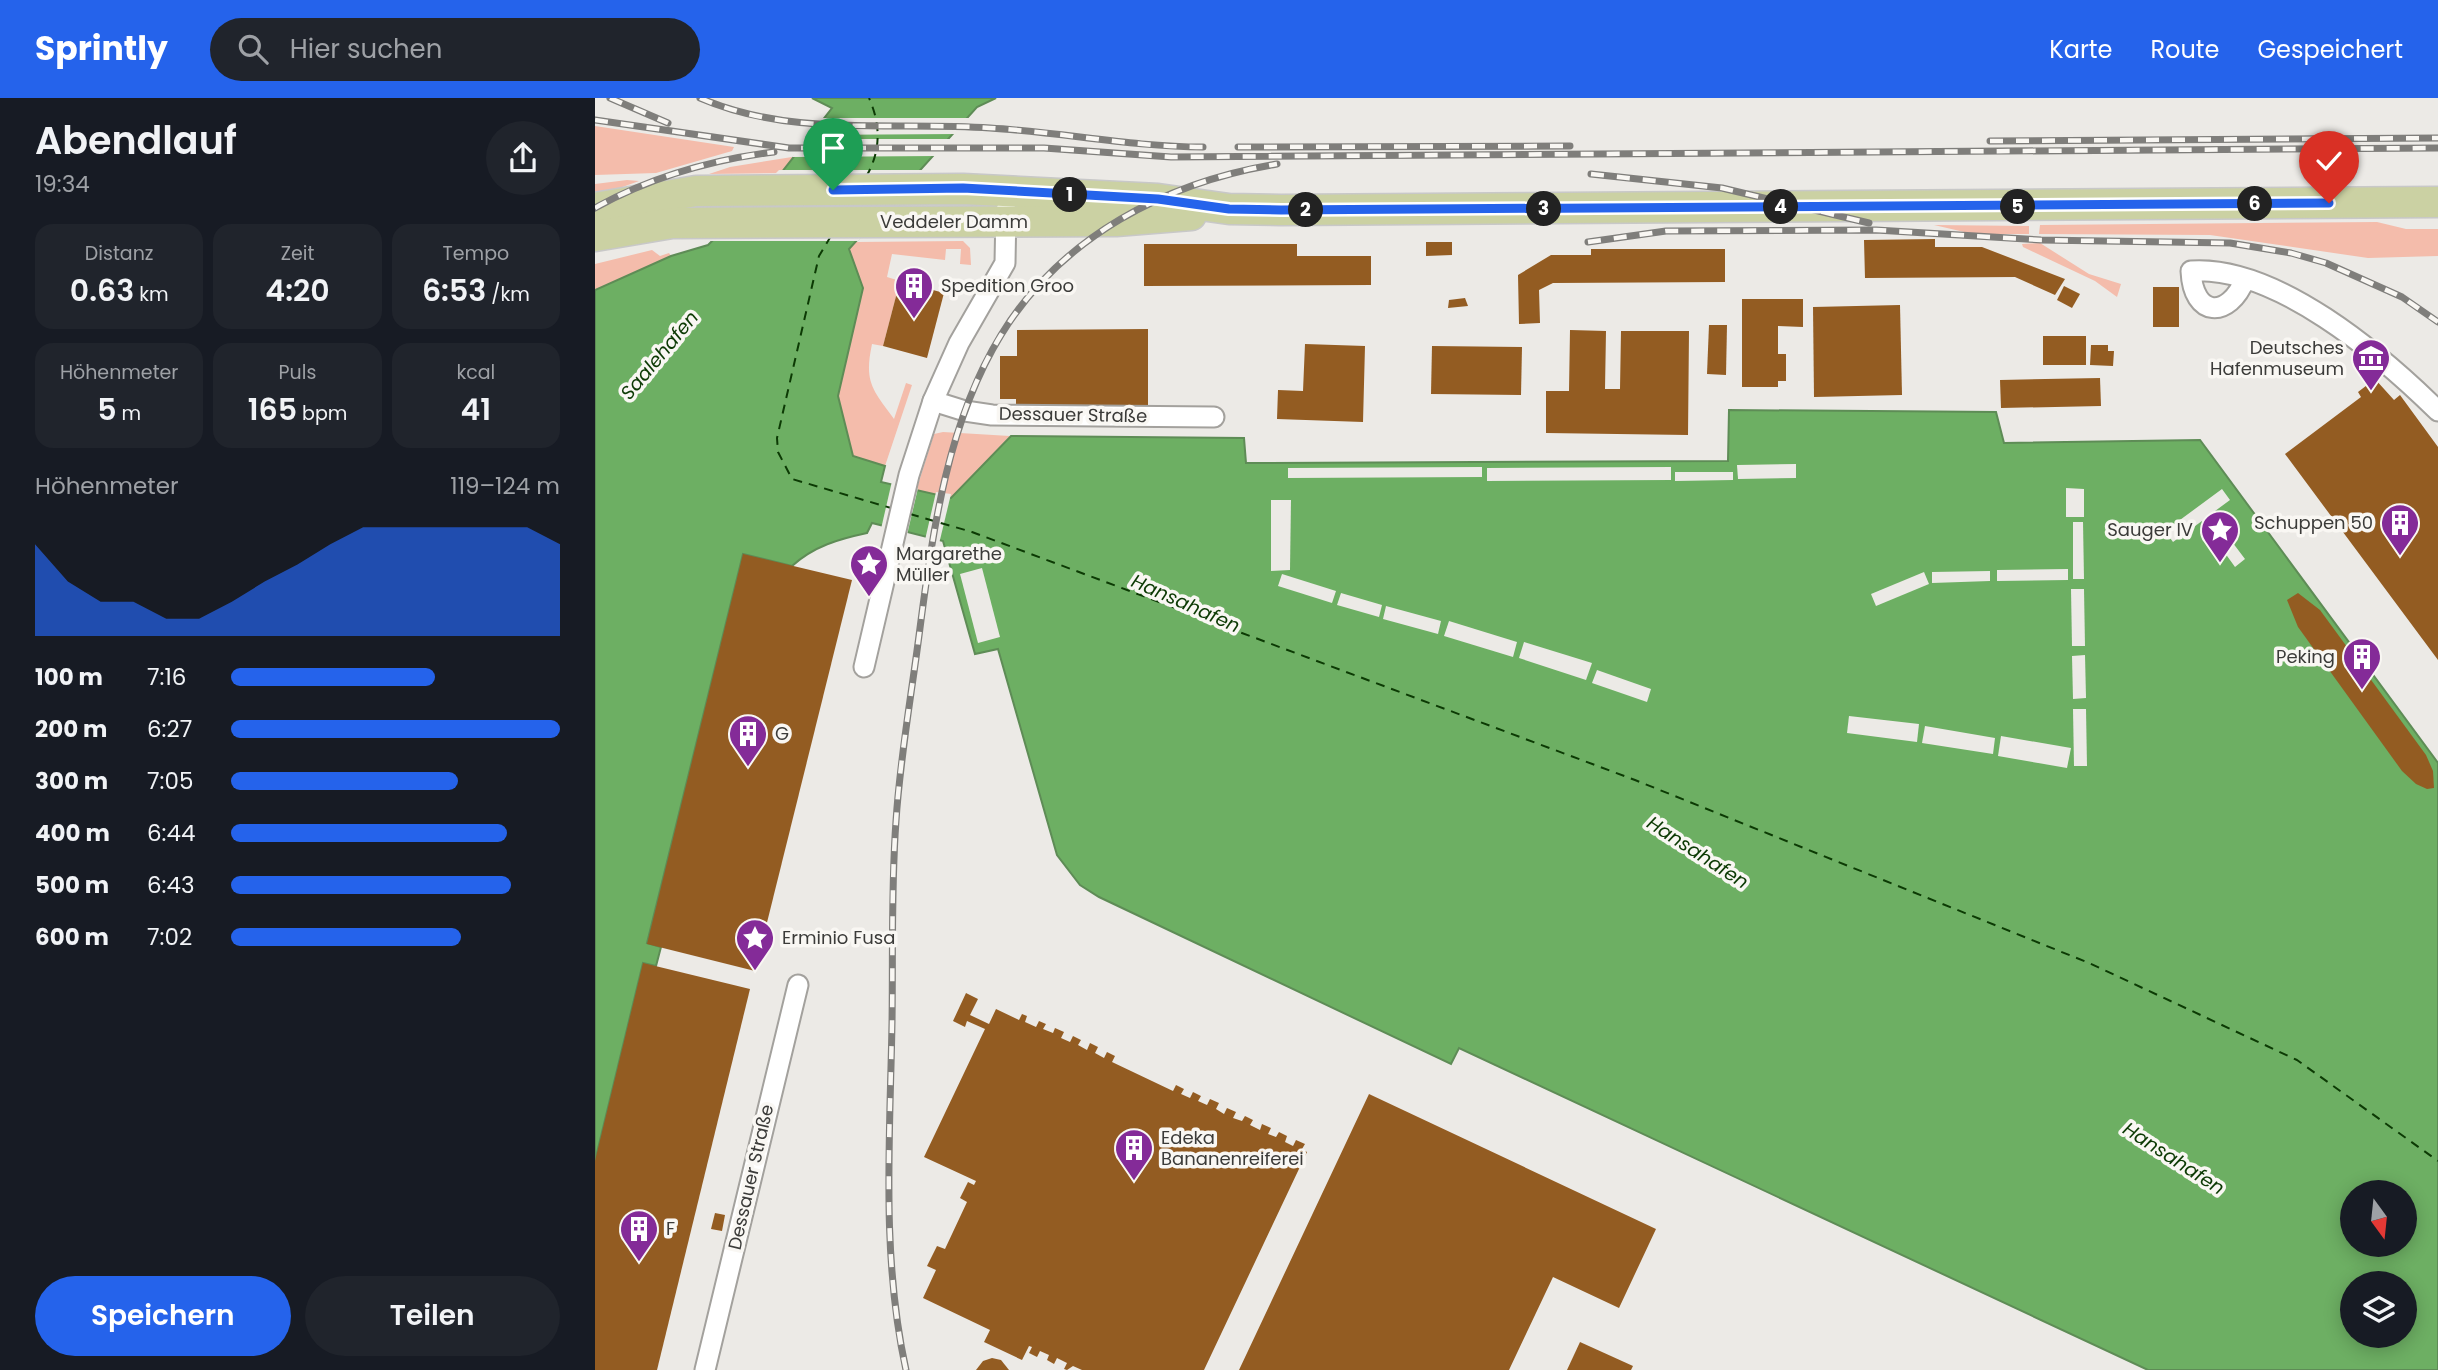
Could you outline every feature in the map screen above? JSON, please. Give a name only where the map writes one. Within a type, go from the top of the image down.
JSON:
[{"type":"main road","name":"Veddeler Damm","points":[[595,208],[677,193],[906,189],[1158,199],[1229,209]]},
{"type":"main road","name":"Veddeler Damm","points":[[595,236],[652,225],[727,222],[1161,219],[1229,209],[2438,202]]},
{"type":"street","points":[[864,667],[909,475],[933,401],[959,343],[1006,263],[1005,191]]},
{"type":"street","points":[[2245,279],[2313,311],[2379,355],[2438,411]]},
{"type":"street","name":"Dessauer Straße","points":[[933,401],[964,411],[992,415],[1214,417]]},
{"type":"street","name":"Dessauer Straße","points":[[705,1370],[798,985]]},
{"type":"shaded area","points":[[595,126],[734,147],[732,151],[656,173],[595,175]]},
{"type":"shaded area","points":[[792,157],[781,173],[709,174],[730,167]]},
{"type":"shaded area","points":[[639,181],[595,197],[595,184]]},
{"type":"shaded area","points":[[2377,222],[2406,229],[2438,229],[2438,256],[2368,258],[2210,235],[2039,234],[2040,225]]},
{"type":"shaded area","points":[[1934,225],[2029,226],[2029,234],[1973,234]]},
{"type":"shaded area","points":[[963,241],[970,248],[971,265],[960,264],[961,249],[946,249],[945,260],[892,254],[887,277],[900,281],[883,346],[872,344],[870,377],[875,392],[894,419],[906,383],[912,385],[885,466],[853,456],[838,396],[863,288],[849,249],[855,242]]},
{"type":"shaded area","points":[[2040,243],[2089,274],[2121,284],[2117,297],[2095,281],[2023,247],[2022,244]]},
{"type":"shaded area","points":[[652,250],[660,256],[669,253],[671,256],[595,290],[595,264]]},
{"type":"shaded area","points":[[943,432],[1010,436],[951,499],[916,491],[934,434]]},
{"type":"water","points":[[812,98],[996,98],[977,107],[849,249],[863,288],[838,396],[853,456],[885,466],[881,482],[951,498],[1011,436],[1244,438],[1246,463],[1728,461],[1729,410],[1996,412],[2004,443],[2200,440],[2438,763],[2438,1370],[2148,1370],[1459,1048],[1451,1064],[1099,897],[1080,885],[1057,855],[998,649],[975,654],[943,541],[872,523],[867,533],[827,544],[792,566],[743,554],[647,943],[661,947],[656,966],[643,963],[595,1161],[595,290],[671,256],[708,245],[781,173],[832,108]]},
{"type":"pier","points":[[820,118],[971,118],[957,134],[807,135]]},
{"type":"pier","points":[[804,139],[953,139],[937,156],[792,157]]},
{"type":"pier","points":[[779,170],[924,170],[858,241],[708,241]]},
{"type":"pier","points":[[1796,464],[1796,478],[1738,479],[1737,465]]},
{"type":"pier","points":[[1482,467],[1482,477],[1288,478],[1288,468]]},
{"type":"pier","points":[[1671,467],[1671,480],[1487,481],[1487,468]]},
{"type":"pier","points":[[1675,472],[1733,472],[1733,480],[1675,481]]},
{"type":"pier","points":[[892,481],[918,488],[907,535],[881,529]]},
{"type":"pier","points":[[2066,488],[2084,489],[2084,517],[2066,517]]},
{"type":"pier","points":[[2222,489],[2230,500],[2211,514],[2245,559],[2235,567],[2202,521],[2173,542],[2165,531]]},
{"type":"pier","points":[[936,492],[951,494],[939,544],[925,540]]},
{"type":"pier","points":[[1271,500],[1291,500],[1290,570],[1271,571]]},
{"type":"pier","points":[[2073,522],[2083,522],[2084,579],[2073,579]]},
{"type":"pier","points":[[982,568],[1000,637],[978,643],[960,574]]},
{"type":"pier","points":[[2068,569],[2068,580],[1997,581],[1997,570]]},
{"type":"pier","points":[[1990,571],[1990,581],[1932,583],[1932,572]]},
{"type":"pier","points":[[1924,572],[1929,584],[1876,606],[1871,594]]},
{"type":"pier","points":[[1282,574],[1336,591],[1332,603],[1278,586]]},
{"type":"pier","points":[[2071,589],[2084,589],[2085,646],[2072,646]]},
{"type":"pier","points":[[1341,593],[1382,605],[1379,617],[1337,605]]},
{"type":"pier","points":[[1386,606],[1441,621],[1438,634],[1383,619]]},
{"type":"pier","points":[[1449,621],[1517,642],[1513,657],[1444,636]]},
{"type":"pier","points":[[1524,642],[1592,663],[1586,680],[1519,658]]},
{"type":"pier","points":[[2085,655],[2086,698],[2073,699],[2072,656]]},
{"type":"pier","points":[[1597,670],[1651,689],[1647,702],[1592,683]]},
{"type":"pier","points":[[2073,709],[2086,709],[2087,766],[2074,766]]},
{"type":"pier","points":[[1849,716],[1919,724],[1917,742],[1847,733]]},
{"type":"pier","points":[[1925,726],[1995,738],[1993,754],[1922,743]]},
{"type":"pier","points":[[2001,736],[2071,748],[2067,768],[1998,756]]},
{"type":"building","points":[[1935,239],[1935,247],[1982,247],[2065,279],[2055,295],[2015,277],[1865,278],[1864,240]]},
{"type":"building","points":[[1426,242],[1452,242],[1452,255],[1426,256]]},
{"type":"building","points":[[1144,244],[1297,244],[1297,256],[1371,256],[1371,285],[1144,286]]},
{"type":"building","points":[[1591,249],[1725,249],[1725,282],[1553,283],[1539,290],[1540,323],[1519,324],[1518,275],[1551,255],[1591,255]]},
{"type":"building","name":"Spedition Groo","points":[[900,281],[944,293],[927,358],[883,346]]},
{"type":"building","points":[[2064,286],[2080,294],[2072,308],[2057,300]]},
{"type":"building","points":[[2153,287],[2179,287],[2179,327],[2153,327]]},
{"type":"building","points":[[1465,298],[1468,306],[1448,308],[1449,300]]},
{"type":"building","points":[[1742,299],[1803,299],[1803,327],[1778,326],[1778,354],[1786,354],[1786,381],[1778,381],[1778,387],[1742,387]]},
{"type":"building","points":[[1900,305],[1902,395],[1814,397],[1813,307]]},
{"type":"building","points":[[1709,325],[1727,325],[1726,375],[1707,374]]},
{"type":"building","points":[[1148,329],[1148,407],[1016,407],[1016,399],[1000,399],[1000,356],[1017,356],[1017,330]]},
{"type":"building","points":[[1570,330],[1606,331],[1605,389],[1620,389],[1621,331],[1689,331],[1688,435],[1546,433],[1546,391],[1569,391]]},
{"type":"building","points":[[2043,336],[2086,336],[2086,365],[2043,365]]},
{"type":"building","points":[[1305,344],[1365,346],[1363,422],[1277,419],[1278,390],[1303,391]]},
{"type":"building","points":[[2091,345],[2108,345],[2108,351],[2114,351],[2113,366],[2090,365]]},
{"type":"building","points":[[1432,346],[1522,347],[1521,395],[1431,394]]},
{"type":"building","points":[[2100,378],[2101,406],[2001,408],[2000,380]]},
{"type":"building","name":"Schuppen 50","points":[[2375,379],[2394,400],[2400,395],[2438,447],[2438,660],[2285,454],[2361,397],[2358,392]]},
{"type":"building","name":"G","points":[[743,554],[852,580],[755,971],[647,944]]},
{"type":"building","name":"Peking","points":[[2298,593],[2320,610],[2426,755],[2433,771],[2434,788],[2427,789],[2416,784],[2402,771],[2298,627],[2287,600]]},
{"type":"building","name":"F","points":[[643,963],[750,989],[657,1370],[595,1370],[595,1161]]},
{"type":"building","name":"Edeka Bananenreiferei","points":[[966,993],[978,999],[970,1015],[989,1024],[996,1009],[1019,1020],[1022,1014],[1027,1016],[1025,1022],[1036,1027],[1039,1021],[1046,1024],[1043,1029],[1053,1033],[1055,1028],[1064,1032],[1061,1038],[1070,1042],[1073,1036],[1081,1040],[1078,1045],[1087,1050],[1090,1043],[1098,1047],[1095,1053],[1104,1058],[1107,1052],[1115,1056],[1112,1062],[1173,1091],[1176,1085],[1184,1089],[1181,1094],[1190,1098],[1193,1092],[1201,1096],[1198,1101],[1207,1105],[1210,1099],[1219,1103],[1216,1109],[1224,1114],[1227,1108],[1236,1112],[1233,1118],[1242,1121],[1245,1116],[1253,1120],[1250,1125],[1260,1130],[1262,1124],[1271,1128],[1268,1134],[1276,1137],[1279,1132],[1287,1136],[1285,1142],[1293,1146],[1296,1140],[1305,1144],[1302,1149],[1307,1152],[1204,1370],[1082,1370],[1073,1366],[1067,1370],[1064,1369],[1067,1363],[1057,1358],[1054,1364],[1047,1360],[1049,1355],[1040,1351],[1037,1357],[1029,1353],[1032,1347],[1029,1346],[1022,1360],[984,1342],[990,1330],[923,1298],[936,1270],[927,1266],[937,1246],[945,1249],[967,1202],[960,1198],[968,1182],[974,1185],[976,1181],[924,1157],[985,1029],[967,1021],[965,1027],[953,1021]]},
{"type":"building","points":[[1369,1094],[1656,1229],[1619,1308],[1553,1277],[1509,1370],[1239,1370]]},
{"type":"building","points":[[715,1213],[725,1215],[722,1231],[711,1229]]},
{"type":"building","points":[[1580,1342],[1633,1366],[1631,1370],[1567,1370]]},
{"type":"building","points":[[992,1358],[1001,1360],[1009,1370],[976,1370],[983,1361]]},
{"type":"ferry route","points":[[866,177],[878,138],[876,118],[869,98]]},
{"type":"ferry route","points":[[831,236],[819,256],[777,438],[778,452],[792,479],[891,508]]},
{"type":"ferry route","points":[[910,514],[972,532],[1635,780],[2089,963],[2297,1060],[2438,1161]]},
{"type":"railway","points":[[610,98],[668,123]]},
{"type":"railway","points":[[700,98],[771,119],[807,123],[990,128],[1150,145],[1203,147]]},
{"type":"railway","points":[[595,120],[789,148],[1044,148],[1171,157],[2438,148]]},
{"type":"railway","points":[[1990,141],[2438,138]]},
{"type":"railway","points":[[1238,147],[1570,146]]},
{"type":"railway","points":[[595,208],[638,187],[681,171],[774,152]]},
{"type":"railway","points":[[906,1370],[898,1327],[890,1241],[894,846],[903,749],[931,553],[945,477],[956,439],[983,368],[1001,335],[1026,300],[1054,269],[1120,219],[1157,200],[1236,172],[1277,164]]},
{"type":"railway","points":[[1591,174],[1722,188],[1869,223]]},
{"type":"railway","points":[[1588,242],[1666,231],[1876,230],[2041,240],[2230,243],[2291,253],[2326,263],[2402,297],[2438,322]]},
{"type":"place","name":"Spedition Groo","points":[[914,320]]},
{"type":"place","name":"Deutsches Hafenmuseum","points":[[2371,392]]},
{"type":"place","name":"Schuppen 50","points":[[2400,557]]},
{"type":"place","name":"Sauger IV","points":[[2220,564]]},
{"type":"place","name":"Margarethe Müller","points":[[869,598]]},
{"type":"place","name":"Peking","points":[[2362,691]]},
{"type":"place","name":"G","points":[[748,768]]},
{"type":"place","name":"Erminio Fusa","points":[[755,972]]},
{"type":"place","name":"Edeka Bananenreiferei","points":[[1134,1182]]},
{"type":"place","name":"F","points":[[639,1263]]},
{"type":"route","points":[[833,190],[963,188],[1158,199],[1229,209],[1281,210],[2329,203]]},
{"type":"water label","name":"Saalehafen","points":[[659,355]]},
{"type":"water label","name":"Hansahafen","points":[[1186,603]]},
{"type":"water label","name":"Hansahafen","points":[[1698,852]]},
{"type":"water label","name":"Hansahafen","points":[[2174,1158]]}]
